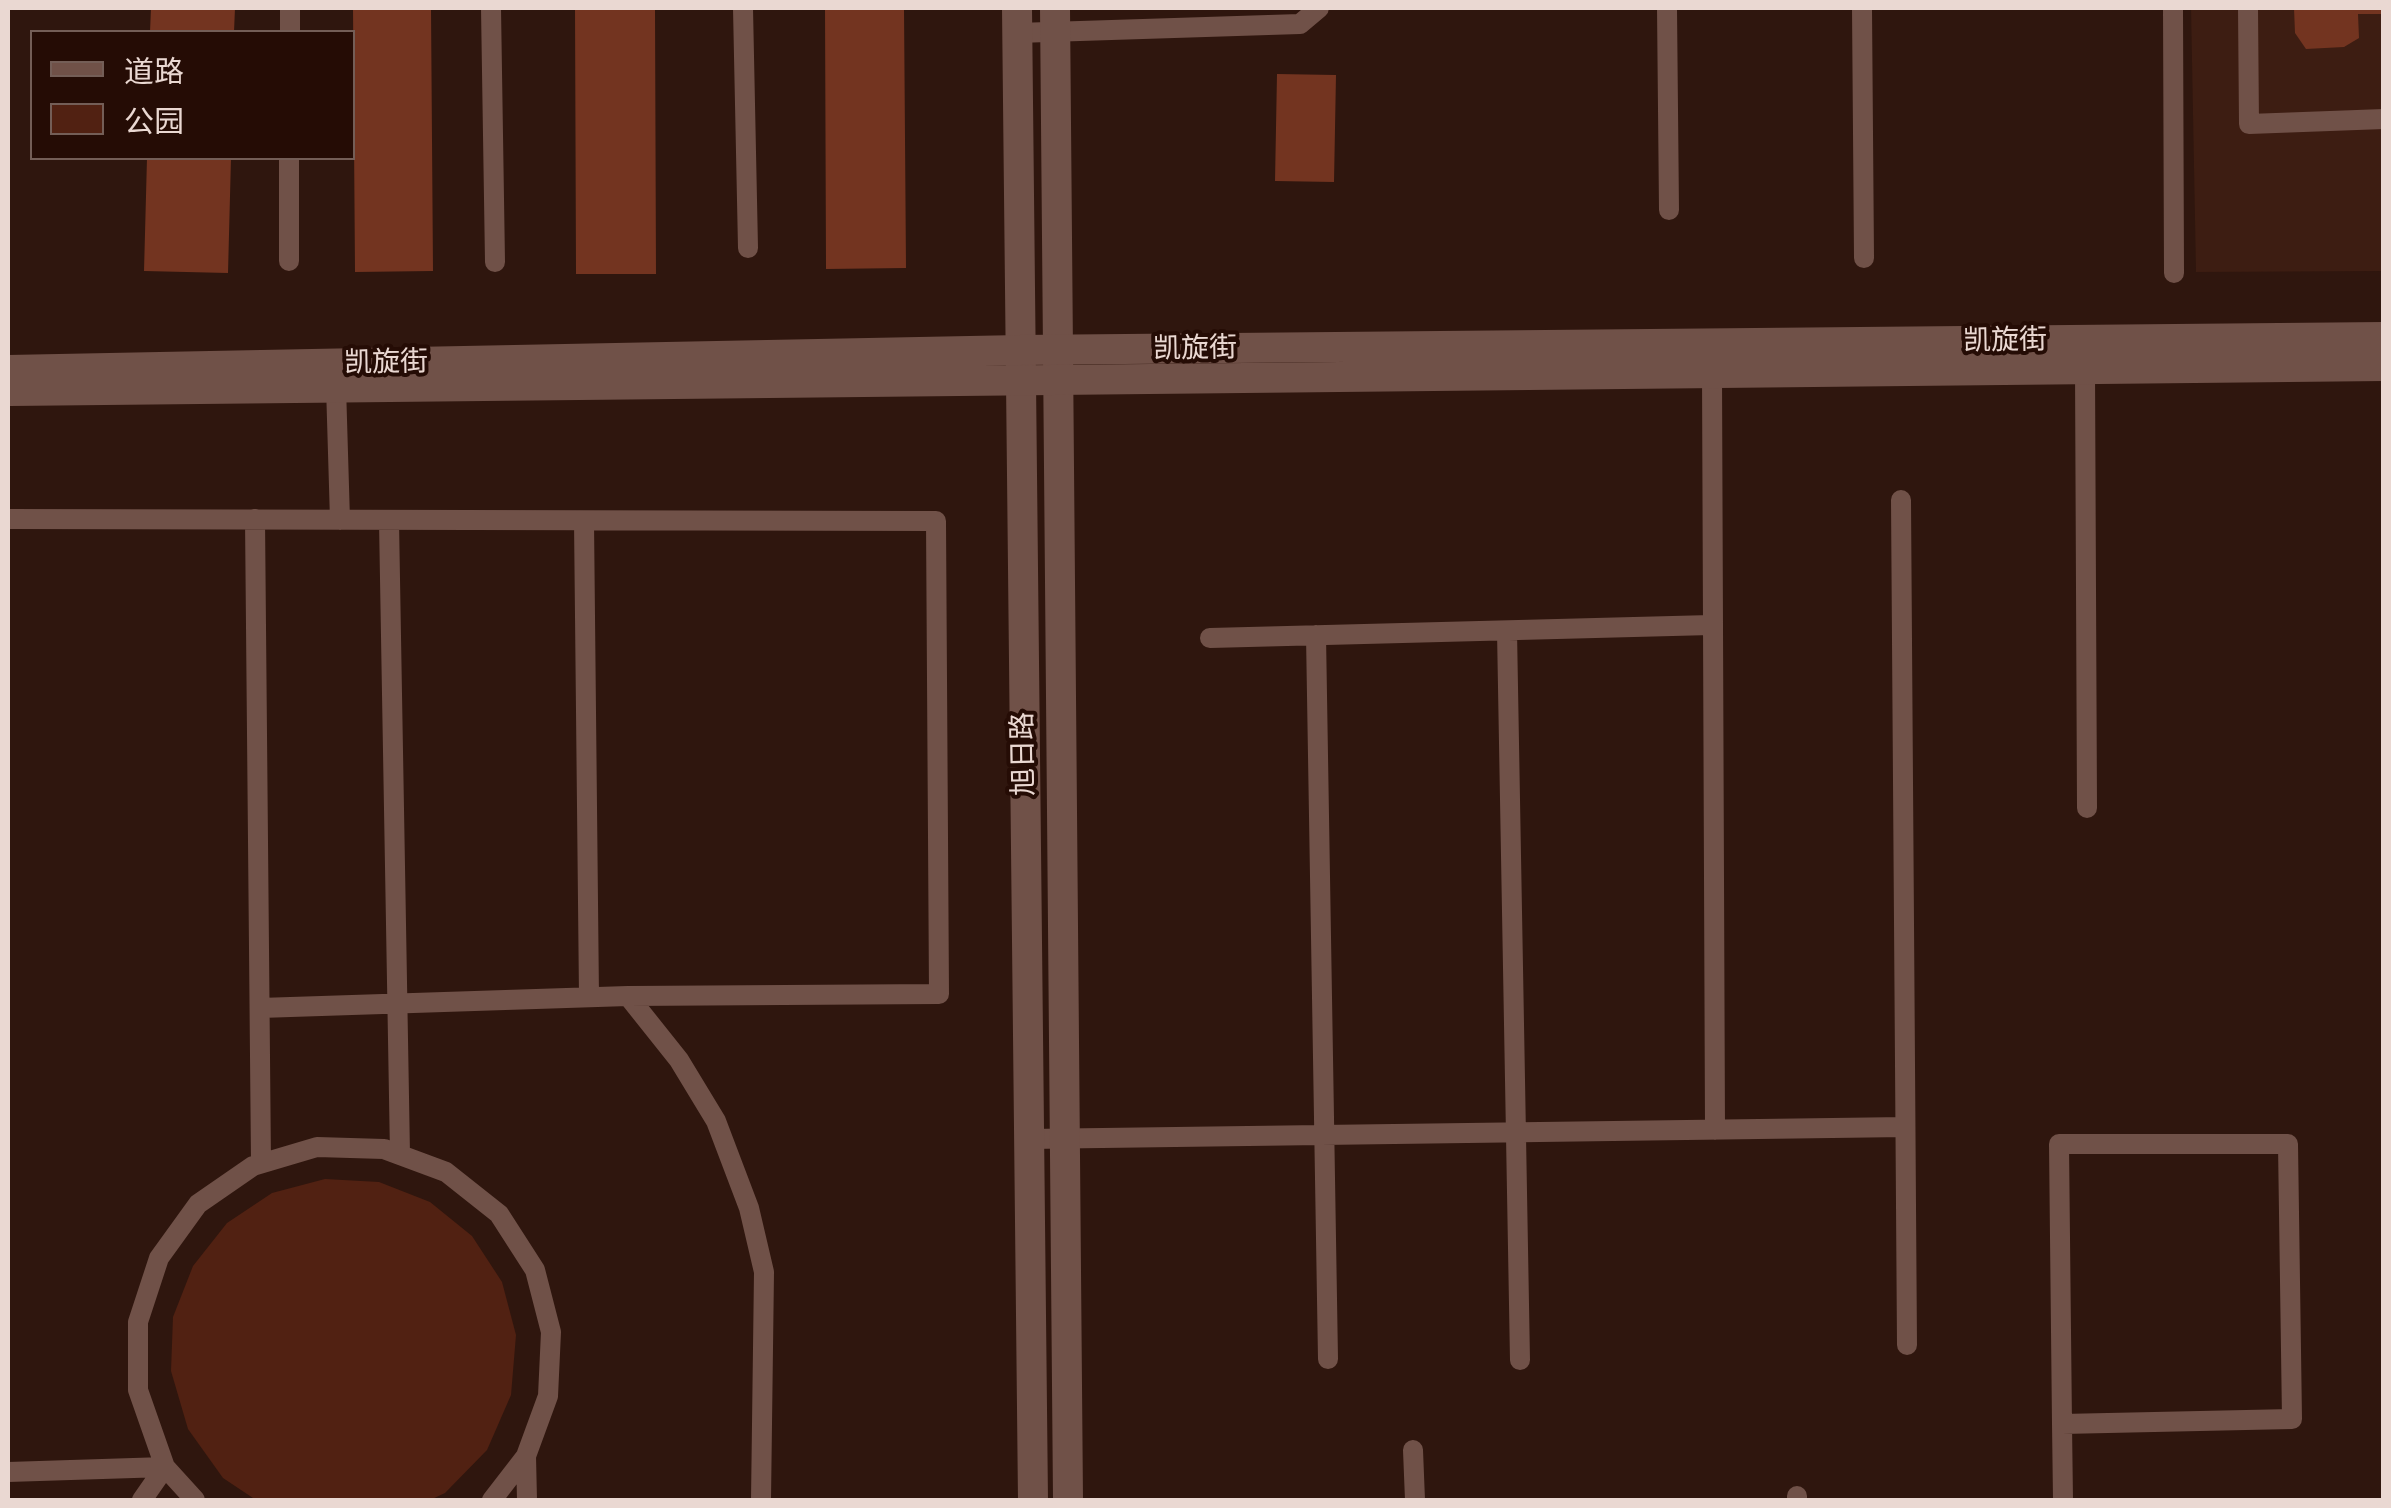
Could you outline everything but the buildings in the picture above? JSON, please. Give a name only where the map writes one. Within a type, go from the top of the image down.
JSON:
[{"type":"street","name":"旭日路","points":[[1055,19],[1068,1500]]},
{"type":"street","name":"旭日路","points":[[1017,20],[1033,1500]]},
{"type":"street","name":"凯旋街","points":[[8,370],[1020,350],[2384,337]]},
{"type":"street","name":"凯旋街","points":[[8,391],[2384,366]]},
{"type":"lane","points":[[491,8],[495,262]]},
{"type":"lane","points":[[743,8],[748,248]]},
{"type":"lane","points":[[1017,20],[1300,24],[1319,8]]},
{"type":"lane","points":[[1667,8],[1669,210]]},
{"type":"lane","points":[[1862,8],[1864,258]]},
{"type":"lane","points":[[2172,8],[2174,273]]},
{"type":"lane","points":[[2248,8],[2249,124],[2384,119]]},
{"type":"lane","points":[[289,160],[289,261]]},
{"type":"lane","points":[[2085,370],[2088,808]]},
{"type":"lane","points":[[1712,374],[1715,1130]]},
{"type":"lane","points":[[336,386],[340,520]]},
{"type":"lane","points":[[1900,500],[1907,1345]]},
{"type":"lane","points":[[8,519],[936,521],[939,994],[628,996],[260,1008]]},
{"type":"lane","points":[[255,519],[262,1163]]},
{"type":"lane","points":[[389,520],[400,1154]]},
{"type":"lane","points":[[584,520],[589,997]]},
{"type":"lane","points":[[1210,638],[1712,625]]},
{"type":"lane","points":[[1508,630],[1520,1360]]},
{"type":"lane","points":[[1316,636],[1328,1359]]},
{"type":"lane","points":[[628,996],[680,1060],[716,1121],[749,1208],[764,1272],[762,1500]]},
{"type":"lane","points":[[1029,1139],[1905,1127]]},
{"type":"lane","points":[[2062,1424],[2292,1419],[2288,1144],[2059,1144],[2062,1424],[2063,1500]]},
{"type":"lane","points":[[195,1500],[165,1466],[138,1390],[138,1322],[158,1258],[198,1204],[252,1166],[317,1147],[384,1148],[446,1172],[499,1214],[535,1270],[551,1332],[548,1396],[526,1456],[492,1500]]},
{"type":"lane","points":[[1413,1450],[1414,1500]]},
{"type":"lane","points":[[526,1456],[526,1500]]},
{"type":"lane","points":[[8,1472],[165,1466]]},
{"type":"lane","points":[[142,1500],[165,1466]]},
{"type":"shaded area","points":[[2191,8],[2383,8],[2383,271],[2196,272]]},
{"type":"green space","points":[[325,1179],[379,1182],[430,1202],[472,1236],[502,1282],[516,1335],[511,1395],[487,1450],[445,1493],[430,1500],[256,1500],[223,1478],[188,1429],[171,1371],[173,1317],[193,1266],[227,1223],[272,1193]]}]
